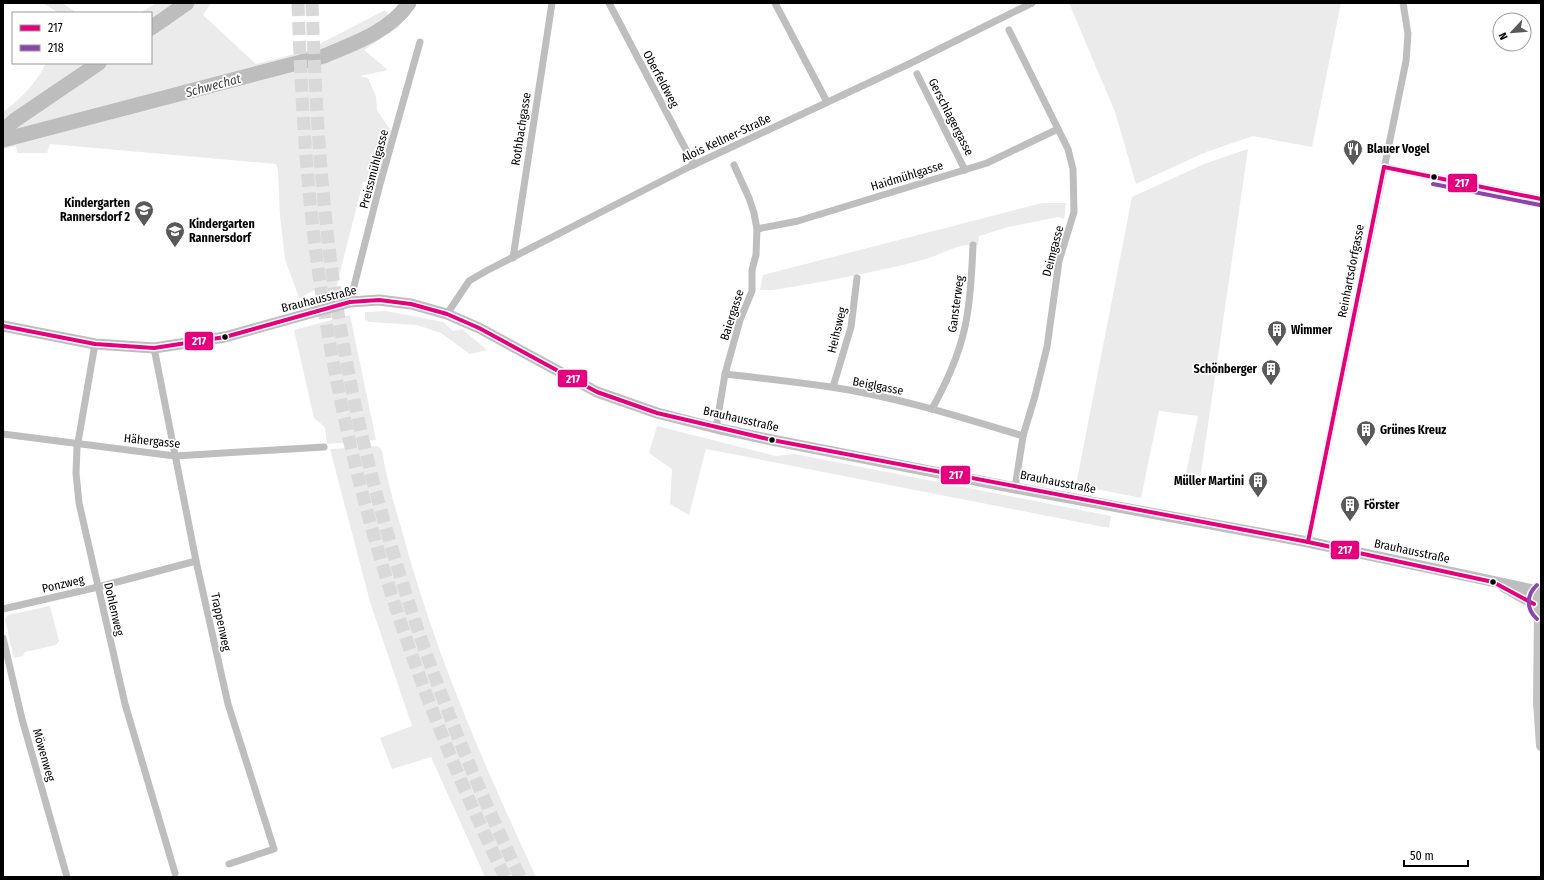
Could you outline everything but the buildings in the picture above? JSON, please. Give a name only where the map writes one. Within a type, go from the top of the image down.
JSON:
[{"type":"main road","name":"Brauhausstraße","points":[[3,326],[95,344],[154,348],[225,338],[350,302],[379,300],[395,301],[447,314],[479,328],[597,392],[657,412],[716,428],[1015,488],[1308,542],[1493,582],[1540,590]]},
{"type":"main road","name":"Brauhausstraße","points":[[1493,582],[1534,604]]},
{"type":"main road","points":[[1540,590],[1535,597],[1534,604],[1540,614],[1538,702],[1541,746]]},
{"type":"street","name":"Rothbachgasse","points":[[513,258],[552,3]]},
{"type":"street","name":"Oberfeldweg","points":[[609,3],[694,165]]},
{"type":"street","points":[[775,3],[827,102]]},
{"type":"street","name":"Alois Kellner-Straße","points":[[447,314],[469,281],[694,165],[1032,3]]},
{"type":"street","name":"Reinhartsdorfgasse","points":[[1308,542],[1406,61],[1408,34],[1403,3]]},
{"type":"street","name":"Deimgasse","points":[[1010,30],[1068,149],[1072,169],[1074,212],[1059,261],[1047,348],[1023,436],[1015,488]]},
{"type":"street","name":"Preissmühlgasse","points":[[350,302],[380,184],[420,42]]},
{"type":"street","name":"Gerschlagergasse","points":[[917,74],[965,170]]},
{"type":"street","name":"Haidmühlgasse","points":[[756,229],[798,221],[987,163],[1058,129]]},
{"type":"street","name":"Baiergasse","points":[[716,428],[725,374],[740,320],[752,291],[752,270],[756,255],[756,229],[749,198],[734,165]]},
{"type":"street","points":[[1384,167],[1541,198]]},
{"type":"street","name":"Gansterweg","points":[[932,408],[946,383],[960,346],[967,317],[973,245]]},
{"type":"street","name":"Heihsweg","points":[[833,387],[851,327],[857,278]]},
{"type":"street","name":"Dohlenweg","points":[[95,344],[78,444],[76,473],[79,503],[125,704],[175,873]]},
{"type":"street","name":"Trappenweg","points":[[154,348],[196,562],[228,704],[274,849],[229,864]]},
{"type":"street","name":"Beiglgasse","points":[[725,374],[833,387],[932,408],[1023,436]]},
{"type":"street","name":"Hähergasse","points":[[3,434],[175,456],[324,447]]},
{"type":"street","name":"Ponzweg","points":[[3,609],[98,588],[196,562]]},
{"type":"street","name":"Möwenweg","points":[[3,638],[22,719],[67,877]]},
{"type":"shaded area","points":[[43,3],[62,3],[76,12],[57,12]]},
{"type":"shaded area","points":[[156,3],[211,3],[203,15],[256,64],[306,51],[385,10],[400,26],[364,50],[388,70],[360,76],[368,78],[376,97],[377,110],[391,131],[379,180],[363,182],[336,288],[331,290],[315,290],[299,298],[285,259],[280,216],[278,171],[276,164],[50,144],[47,153],[17,153],[16,146],[3,149],[3,112],[28,90],[38,78],[46,64],[152,64],[152,12],[142,12]]},
{"type":"shaded area","points":[[1069,3],[1341,3],[1312,147],[1253,136],[1206,152],[1136,184],[1115,112]]},
{"type":"shaded area","points":[[1248,149],[1200,480],[1185,478],[1198,416],[1159,411],[1141,498],[1076,485],[1132,197],[1204,164]]},
{"type":"shaded area","points":[[1042,203],[1066,203],[1064,219],[1058,217],[1008,227],[979,236],[978,245],[964,245],[923,260],[811,284],[773,290],[760,290],[763,275]]},
{"type":"shaded area","points":[[386,311],[443,322],[453,331],[462,329],[487,350],[470,354],[441,333],[417,325],[369,322],[365,319],[365,312]]},
{"type":"shaded area","points":[[350,315],[376,440],[327,444],[325,427],[314,418],[294,330]]},
{"type":"shaded area","points":[[657,426],[776,456],[795,454],[1111,516],[1109,528],[706,449],[689,515],[670,504],[672,469],[649,453]]},
{"type":"shaded area","points":[[378,446],[381,449],[391,491],[417,582],[446,668],[480,753],[536,877],[485,877],[431,757],[392,769],[380,738],[412,726],[370,602],[330,449]]},
{"type":"shaded area","points":[[50,606],[59,641],[56,645],[25,652],[23,656],[14,658],[5,620],[8,615]]},
{"type":"waterway","name":"Schwechat","points":[[152,27],[187,3]]},
{"type":"waterway","name":"Schwechat","points":[[3,140],[324,56],[360,41],[382,29],[401,13],[409,3]]},
{"type":"waterway","name":"Schwechat","points":[[3,131],[15,120],[98,64]]},
{"type":"tunnel","points":[[298,3],[305,139],[314,241],[332,353],[347,431],[366,507],[388,583],[413,658],[471,805],[505,877]]},
{"type":"tunnel","points":[[312,3],[324,204],[344,350],[360,428],[402,582],[427,657],[487,805],[520,877]]},
{"type":"transit line","name":"217","points":[[1384,167],[1541,199]]},
{"type":"transit line","name":"217","points":[[1308,542],[1384,167]]},
{"type":"transit line","name":"218","points":[[1433,184],[1540,205]]},
{"type":"transit line","name":"217","points":[[3,326],[95,344],[154,348],[225,337],[350,302],[379,300],[411,304],[447,314],[479,328],[597,392],[657,413],[772,440],[1308,542],[1493,582],[1534,604]]},
{"type":"transit line","name":"218","points":[[1537,585],[1533,589],[1529,598],[1529,606],[1533,615],[1537,619]]},
{"type":"place","name":"Blauer Vogel","points":[[1353,166]]},
{"type":"place","name":"Kindergarten Rannersdorf 2","points":[[144,227]]},
{"type":"place","name":"Kindergarten Rannersdorf","points":[[175,248]]},
{"type":"place","name":"Wimmer","points":[[1277,347]]},
{"type":"place","name":"Schönberger","points":[[1271,386]]},
{"type":"place","name":"Grünes Kreuz","points":[[1366,447]]},
{"type":"place","name":"Müller Martini","points":[[1258,498]]},
{"type":"place","name":"Förster","points":[[1350,522]]}]
